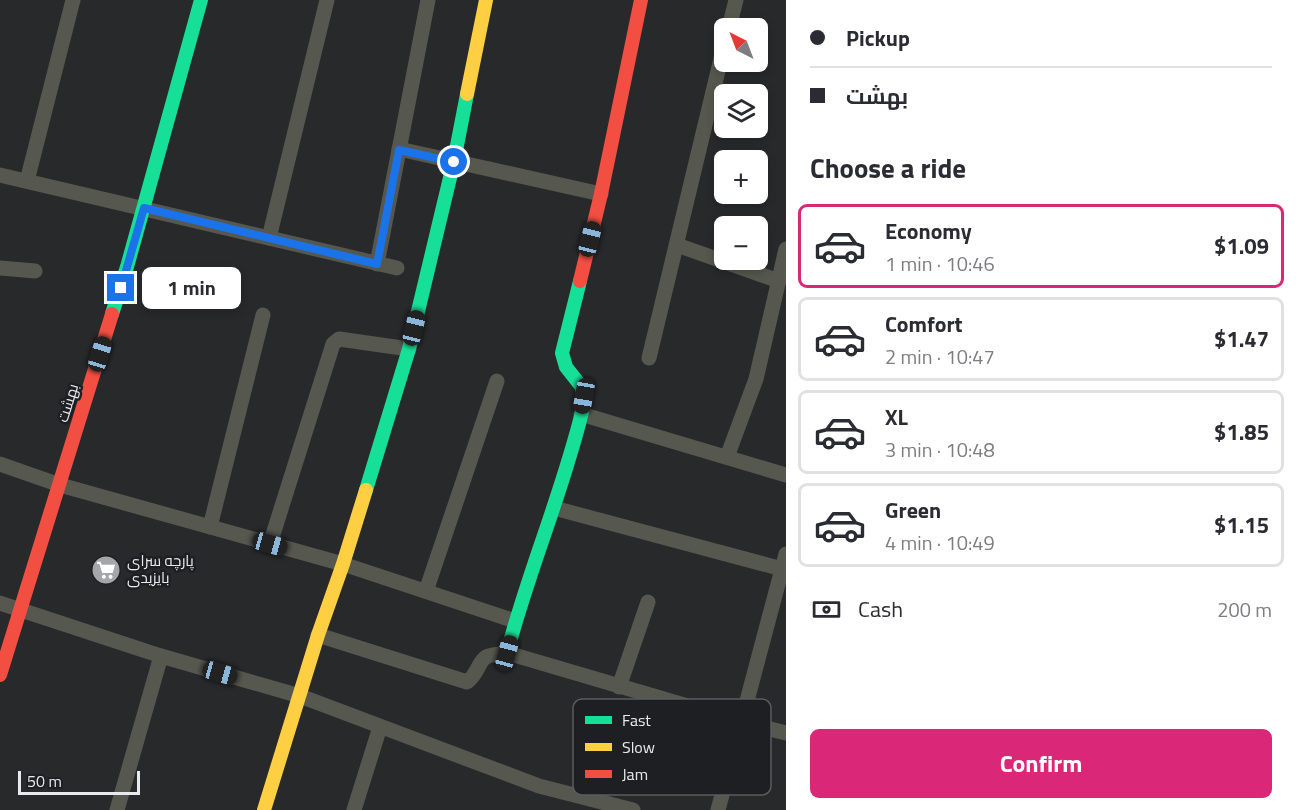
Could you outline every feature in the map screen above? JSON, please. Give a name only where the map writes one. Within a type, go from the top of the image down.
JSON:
[{"type":"street","points":[[27,181],[73,0]]},
{"type":"street","name":"بهشت","points":[[0,675],[124,278],[201,0]]},
{"type":"street","points":[[269,238],[327,0]]},
{"type":"street","points":[[377,264],[428,0]]},
{"type":"street","points":[[264,810],[409,349],[454,162],[486,0]]},
{"type":"street","points":[[507,653],[515,621],[554,508],[581,414],[583,390],[580,383],[565,367],[562,353],[601,194],[641,0]]},
{"type":"street","points":[[732,18],[736,0]]},
{"type":"street","points":[[649,358],[718,72]]},
{"type":"street","points":[[399,150],[601,194]]},
{"type":"street","points":[[0,175],[397,268]]},
{"type":"street","points":[[676,245],[778,281]]},
{"type":"street","points":[[727,457],[756,379],[786,249]]},
{"type":"street","points":[[0,268],[35,271]]},
{"type":"street","points":[[210,527],[263,315]]},
{"type":"street","points":[[270,544],[333,344],[339,339],[409,349]]},
{"type":"street","points":[[426,591],[496,381]]},
{"type":"street","points":[[581,414],[786,475]]},
{"type":"street","points":[[0,464],[60,485],[343,564],[515,621]]},
{"type":"street","points":[[554,508],[784,570]]},
{"type":"street","points":[[748,699],[784,570],[786,554]]},
{"type":"street","points":[[619,687],[648,602]]},
{"type":"street","points":[[0,603],[161,656],[300,696],[539,786],[573,795]]},
{"type":"street","points":[[318,635],[467,682],[475,676],[485,657],[507,653],[661,699]]},
{"type":"street","points":[[117,810],[161,656]]},
{"type":"street","points":[[354,810],[380,727]]},
{"type":"street","points":[[771,729],[786,733]]},
{"type":"street","points":[[574,795],[633,810]]},
{"type":"street","points":[[718,810],[722,795]]},
{"type":"traffic: fast","points":[[112,314],[201,0]]},
{"type":"traffic: fast","points":[[366,490],[409,349],[454,161],[467,94]]},
{"type":"traffic: fast","points":[[507,653],[565,473],[582,412],[583,391],[566,367],[562,353],[580,281]]},
{"type":"traffic: slow","points":[[467,94],[486,0]]},
{"type":"traffic: slow","points":[[264,810],[366,490]]},
{"type":"traffic: jam","points":[[580,281],[601,194],[641,0]]},
{"type":"traffic: jam","points":[[0,675],[112,314]]},
{"type":"place","name":"پارچه سرای بایزیدی","points":[[106,570]]},
{"type":"route","points":[[121,288],[144,208],[377,264],[399,150],[454,162]]}]
